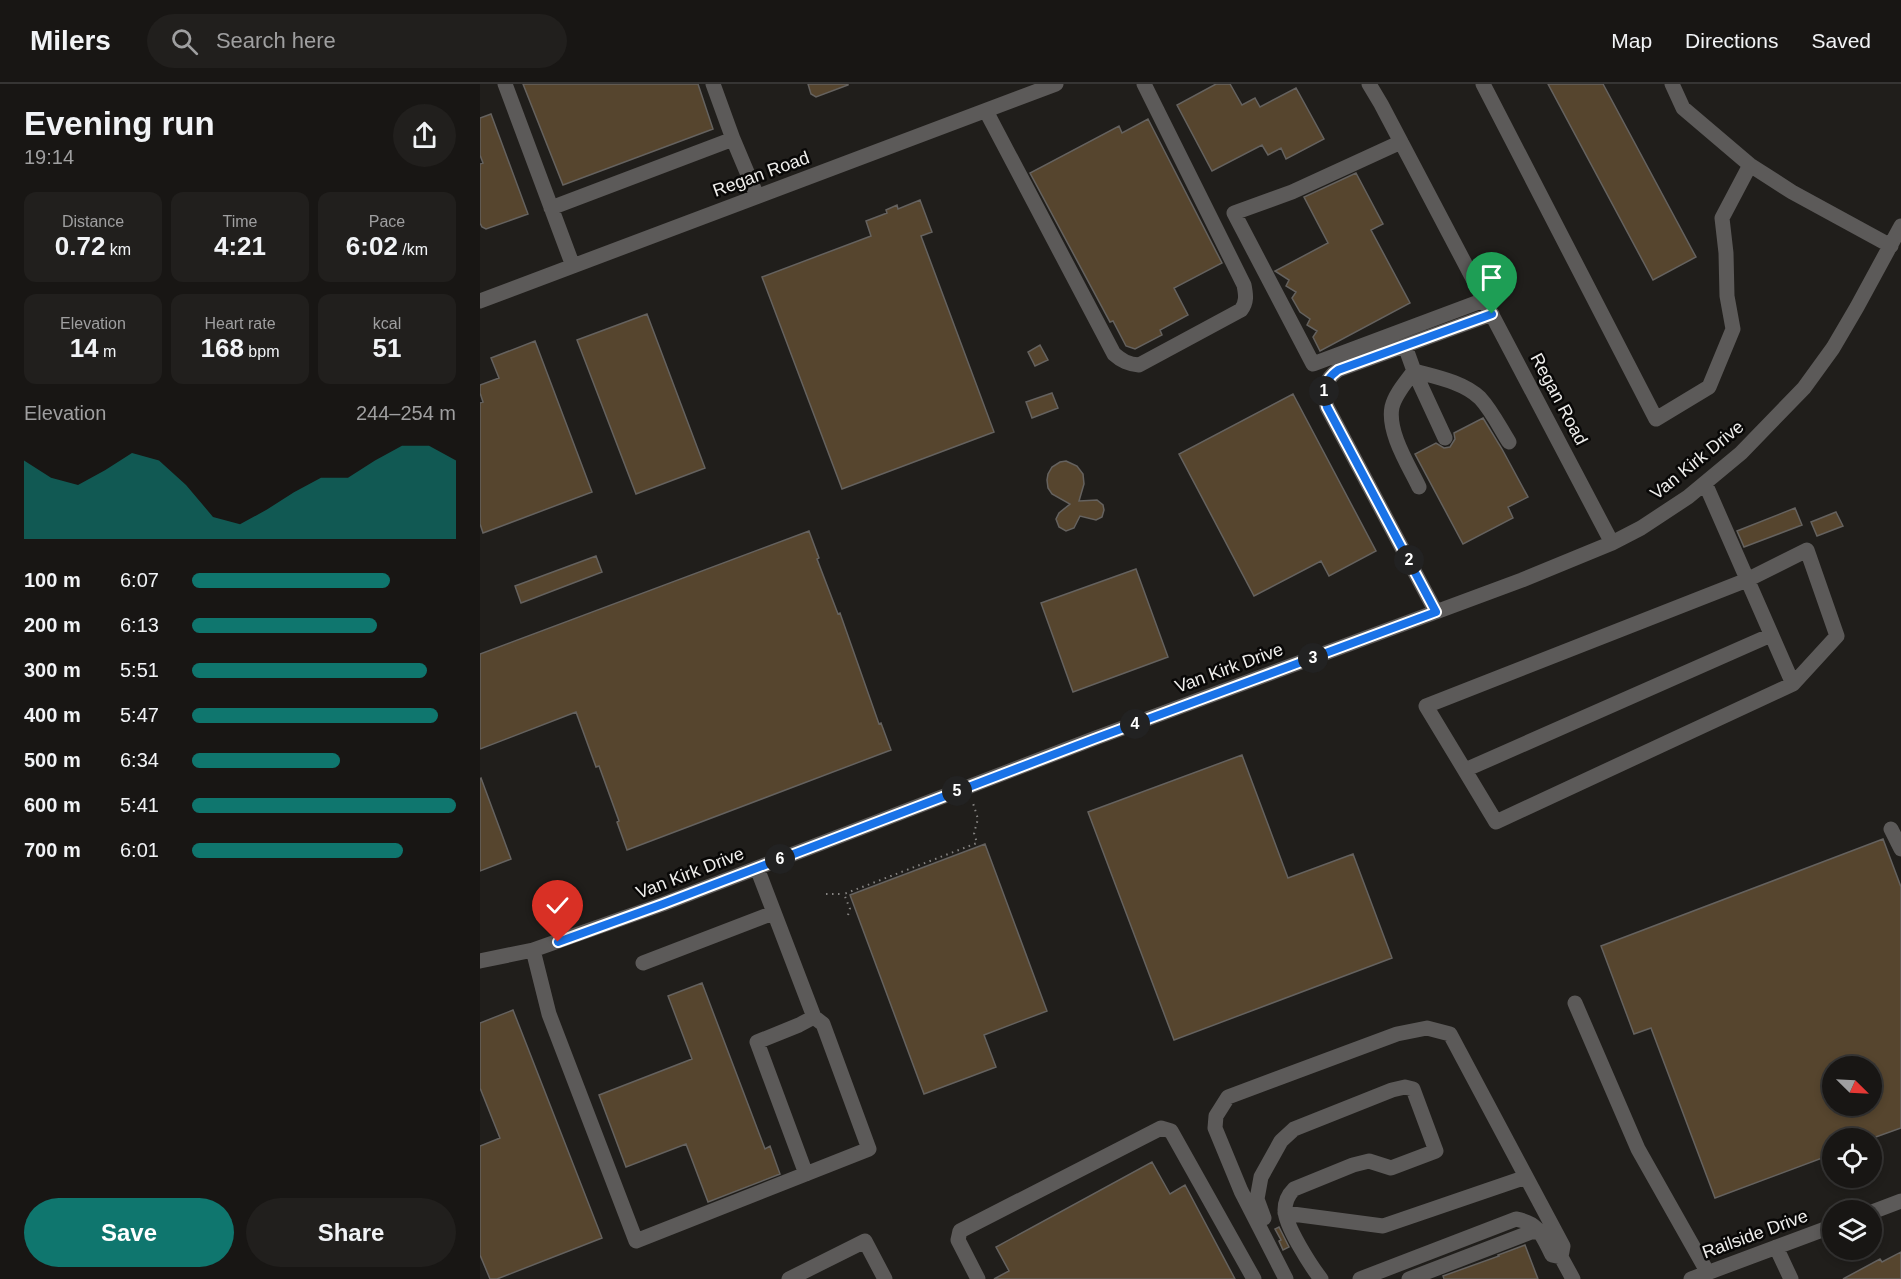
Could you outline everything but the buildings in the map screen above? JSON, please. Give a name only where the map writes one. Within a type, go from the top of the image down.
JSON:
[{"type":"street","points":[[505,84],[573,266]]},
{"type":"street","points":[[713,84],[757,196]]},
{"type":"street","name":"Regan Road","points":[[480,301],[1056,84]]},
{"type":"street","points":[[986,111],[1114,354],[1120,360],[1139,365],[1241,310],[1245,304],[1246,295],[1244,285],[1144,84]]},
{"type":"street","name":"Regan Road","points":[[1369,84],[1612,543]]},
{"type":"street","points":[[1483,84],[1656,419],[1709,387],[1733,329],[1727,296],[1722,218],[1750,165]]},
{"type":"street","points":[[1672,84],[1683,108],[1750,165],[1792,192],[1891,246]]},
{"type":"street","points":[[551,208],[733,138]]},
{"type":"street","points":[[1401,142],[1292,192],[1234,213],[1313,364],[1484,300]]},
{"type":"street","name":"Van Kirk Drive","points":[[480,961],[533,950],[653,908],[1522,580],[1612,543],[1641,528],[1689,497],[1741,453],[1803,388],[1833,348],[1901,226]]},
{"type":"street","points":[[1436,612],[1324,398],[1324,391],[1332,374],[1338,370],[1492,314]]},
{"type":"street","points":[[1405,346],[1445,438]]},
{"type":"street","points":[[1414,371],[1454,383],[1474,394],[1486,406],[1509,442]]},
{"type":"street","points":[[1414,371],[1394,400],[1391,416],[1395,435],[1419,487]]},
{"type":"street","points":[[1705,483],[1793,684]]},
{"type":"street","points":[[1807,550],[1837,636],[1793,684],[1496,822],[1425,706],[1747,580],[1807,550]]},
{"type":"street","points":[[1465,770],[1771,635]]},
{"type":"street","points":[[1891,829],[1901,849]]},
{"type":"street","points":[[533,950],[549,1014],[636,1241],[869,1149],[823,1024],[814,1017],[757,868]]},
{"type":"street","points":[[644,963],[773,913]]},
{"type":"street","points":[[1575,1003],[1638,1149],[1711,1274]]},
{"type":"street","points":[[806,1174],[757,1042],[814,1017]]},
{"type":"street","points":[[1286,1279],[1240,1191],[1215,1128],[1216,1116],[1228,1097],[1397,1034],[1427,1028],[1450,1034],[1563,1246],[1561,1257],[1573,1279]]},
{"type":"street","points":[[1295,1279],[1257,1199],[1261,1177],[1281,1141],[1294,1129],[1392,1090],[1405,1087],[1413,1089],[1436,1151],[1391,1168],[1369,1161],[1343,1169],[1294,1189],[1287,1200],[1285,1212],[1288,1222],[1312,1268],[1321,1279]]},
{"type":"street","points":[[978,1279],[958,1240],[960,1231],[1161,1128],[1172,1131],[1254,1279]]},
{"type":"street","points":[[1285,1212],[1383,1226],[1526,1177]]},
{"type":"street","points":[[1882,1208],[1901,1201]]},
{"type":"street","points":[[1360,1279],[1516,1219],[1533,1224],[1552,1254],[1561,1257]]},
{"type":"street","name":"Railside Drive","points":[[1691,1279],[1711,1274],[1822,1230]]},
{"type":"street","points":[[1409,1279],[1532,1232],[1540,1232]]},
{"type":"street","points":[[789,1279],[865,1241],[885,1279]]},
{"type":"street","points":[[1776,1247],[1791,1279]]},
{"type":"path","points":[[826,894],[844,894],[977,843],[974,833],[978,819],[969,787]]},
{"type":"path","points":[[844,894],[850,909],[848,915]]},
{"type":"route","points":[[558,942],[1436,612],[1327,407],[1324,391],[1332,374],[1338,370],[1492,314]]}]
